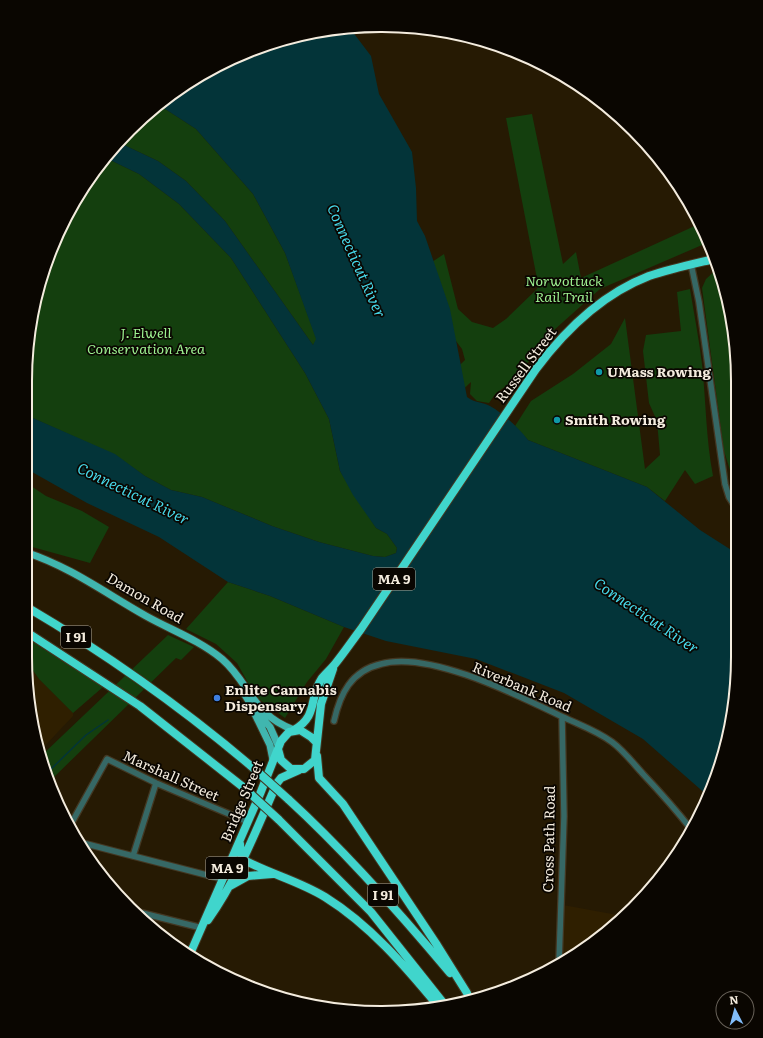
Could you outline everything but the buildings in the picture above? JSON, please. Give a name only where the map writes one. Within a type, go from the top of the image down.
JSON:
[{"type":"highway","name":"Russell Street","points":[[335,664],[528,381],[560,339],[598,304],[620,290],[648,277],[709,260]]},
{"type":"highway","name":"I 91","points":[[32,610],[125,669],[155,690],[251,766],[332,840],[398,911],[467,995]]},
{"type":"highway","name":"I 91","points":[[32,635],[140,706],[243,787],[278,819],[375,916],[441,1000]]},
{"type":"highway","name":"MA 9","points":[[294,730],[304,724],[309,718],[319,683],[335,664]]},
{"type":"highway","name":"MA 9","points":[[316,742],[322,696],[335,664]]},
{"type":"highway","points":[[317,756],[312,764],[299,770],[291,769],[284,764],[278,747],[286,734],[294,730],[300,730],[308,734],[316,742],[319,778],[351,815],[437,944],[467,995]]},
{"type":"highway","name":"Bridge Street","points":[[192,950],[241,839],[278,747]]},
{"type":"highway","name":"Bridge Street","points":[[202,928],[230,886],[244,860],[277,783],[281,778],[299,770]]},
{"type":"highway","points":[[241,839],[240,852],[244,860],[280,875],[325,897],[354,918],[394,954],[435,1002]]},
{"type":"highway","points":[[230,886],[254,875],[280,875]]},
{"type":"main road","name":"Damon Road","points":[[32,555],[76,573],[138,612],[202,645],[231,667],[251,697],[271,718],[283,727],[294,730]]},
{"type":"main road","name":"Damon Road","points":[[240,682],[270,745],[273,760]]},
{"type":"main road","name":"Damon Road","points":[[252,708],[270,727],[278,747]]},
{"type":"street","points":[[691,264],[700,309],[725,484],[731,500]]},
{"type":"street","name":"Riverbank Road","points":[[334,721],[339,701],[346,689],[356,677],[379,664],[402,661],[430,665],[482,681],[521,696],[562,717],[594,731],[618,748],[687,825]]},
{"type":"street","name":"Cross Path Road","points":[[558,958],[564,816],[562,717]]},
{"type":"street","name":"Marshall Street","points":[[73,820],[107,759],[156,784],[248,822]]},
{"type":"street","points":[[133,856],[156,784]]},
{"type":"street","points":[[87,844],[222,879]]},
{"type":"street","points":[[145,914],[202,928]]},
{"type":"shaded area","points":[[33,670],[39,679],[73,713],[73,716],[44,747],[35,702]]},
{"type":"shaded area","points":[[563,905],[617,915],[594,934],[561,956]]},
{"type":"green space","points":[[164,108],[196,129],[253,194],[285,253],[317,340],[313,345],[225,221],[186,181],[158,161],[124,145],[134,134]]},
{"type":"green space","name":"Norwottuck Rail Trail","points":[[532,114],[563,264],[576,252],[581,278],[694,226],[703,245],[600,289],[544,339],[530,360],[509,384],[496,393],[489,403],[477,401],[470,394],[471,382],[411,439],[400,424],[465,360],[462,349],[453,337],[432,262],[444,254],[458,309],[472,322],[493,328],[506,319],[537,289],[538,284],[506,118]]},
{"type":"green space","name":"J. Elwell Conservation Area","points":[[111,160],[139,174],[179,204],[231,258],[305,373],[329,419],[340,471],[376,528],[387,534],[397,548],[396,553],[385,557],[373,556],[319,542],[272,526],[202,497],[171,490],[145,476],[115,455],[32,418],[32,382],[35,336],[44,291],[68,227],[91,187]]},
{"type":"green space","points":[[713,273],[719,291],[728,336],[731,382],[731,473],[724,451],[702,288],[706,279]]},
{"type":"green space","points":[[690,289],[702,364],[707,434],[713,476],[695,484],[685,470],[665,501],[647,487],[528,440],[515,426],[531,401],[573,374],[611,344],[625,318],[645,469],[660,455],[657,421],[649,403],[643,351],[646,335],[681,331],[677,292]]},
{"type":"green space","points":[[32,487],[46,496],[82,511],[109,527],[90,563],[32,547]]},
{"type":"green space","points":[[228,582],[270,596],[344,627],[326,659],[307,682],[285,718],[256,697],[237,663],[216,644],[186,629]]},
{"type":"green space","points":[[168,635],[194,647],[181,660],[176,658],[54,777],[45,752]]},
{"type":"green space","points":[[32,641],[103,687],[73,713],[39,679],[33,670]]},
{"type":"water","name":"Connecticut River","points":[[354,33],[371,56],[379,94],[412,152],[416,188],[417,221],[425,236],[450,309],[467,397],[487,405],[501,413],[528,440],[647,487],[700,530],[731,550],[731,656],[728,702],[719,747],[703,792],[643,739],[564,693],[476,659],[386,641],[344,627],[270,596],[228,582],[159,537],[87,503],[32,472],[32,418],[115,454],[145,476],[171,490],[202,497],[272,526],[319,542],[373,556],[385,557],[396,553],[397,548],[387,534],[376,528],[353,495],[340,471],[329,419],[305,373],[231,258],[179,204],[139,174],[111,160],[124,145],[158,161],[186,181],[225,221],[313,345],[316,339],[285,253],[253,194],[196,129],[164,108],[187,91],[207,79],[248,59],[291,44],[336,35]]},
{"type":"waterway","points":[[51,769],[86,735],[108,720]]},
{"type":"place","name":"UMass Rowing","points":[[599,372]]},
{"type":"place","name":"Smith Rowing","points":[[557,420]]},
{"type":"place","name":"Enlite Cannabis Dispensary","points":[[217,698]]}]
